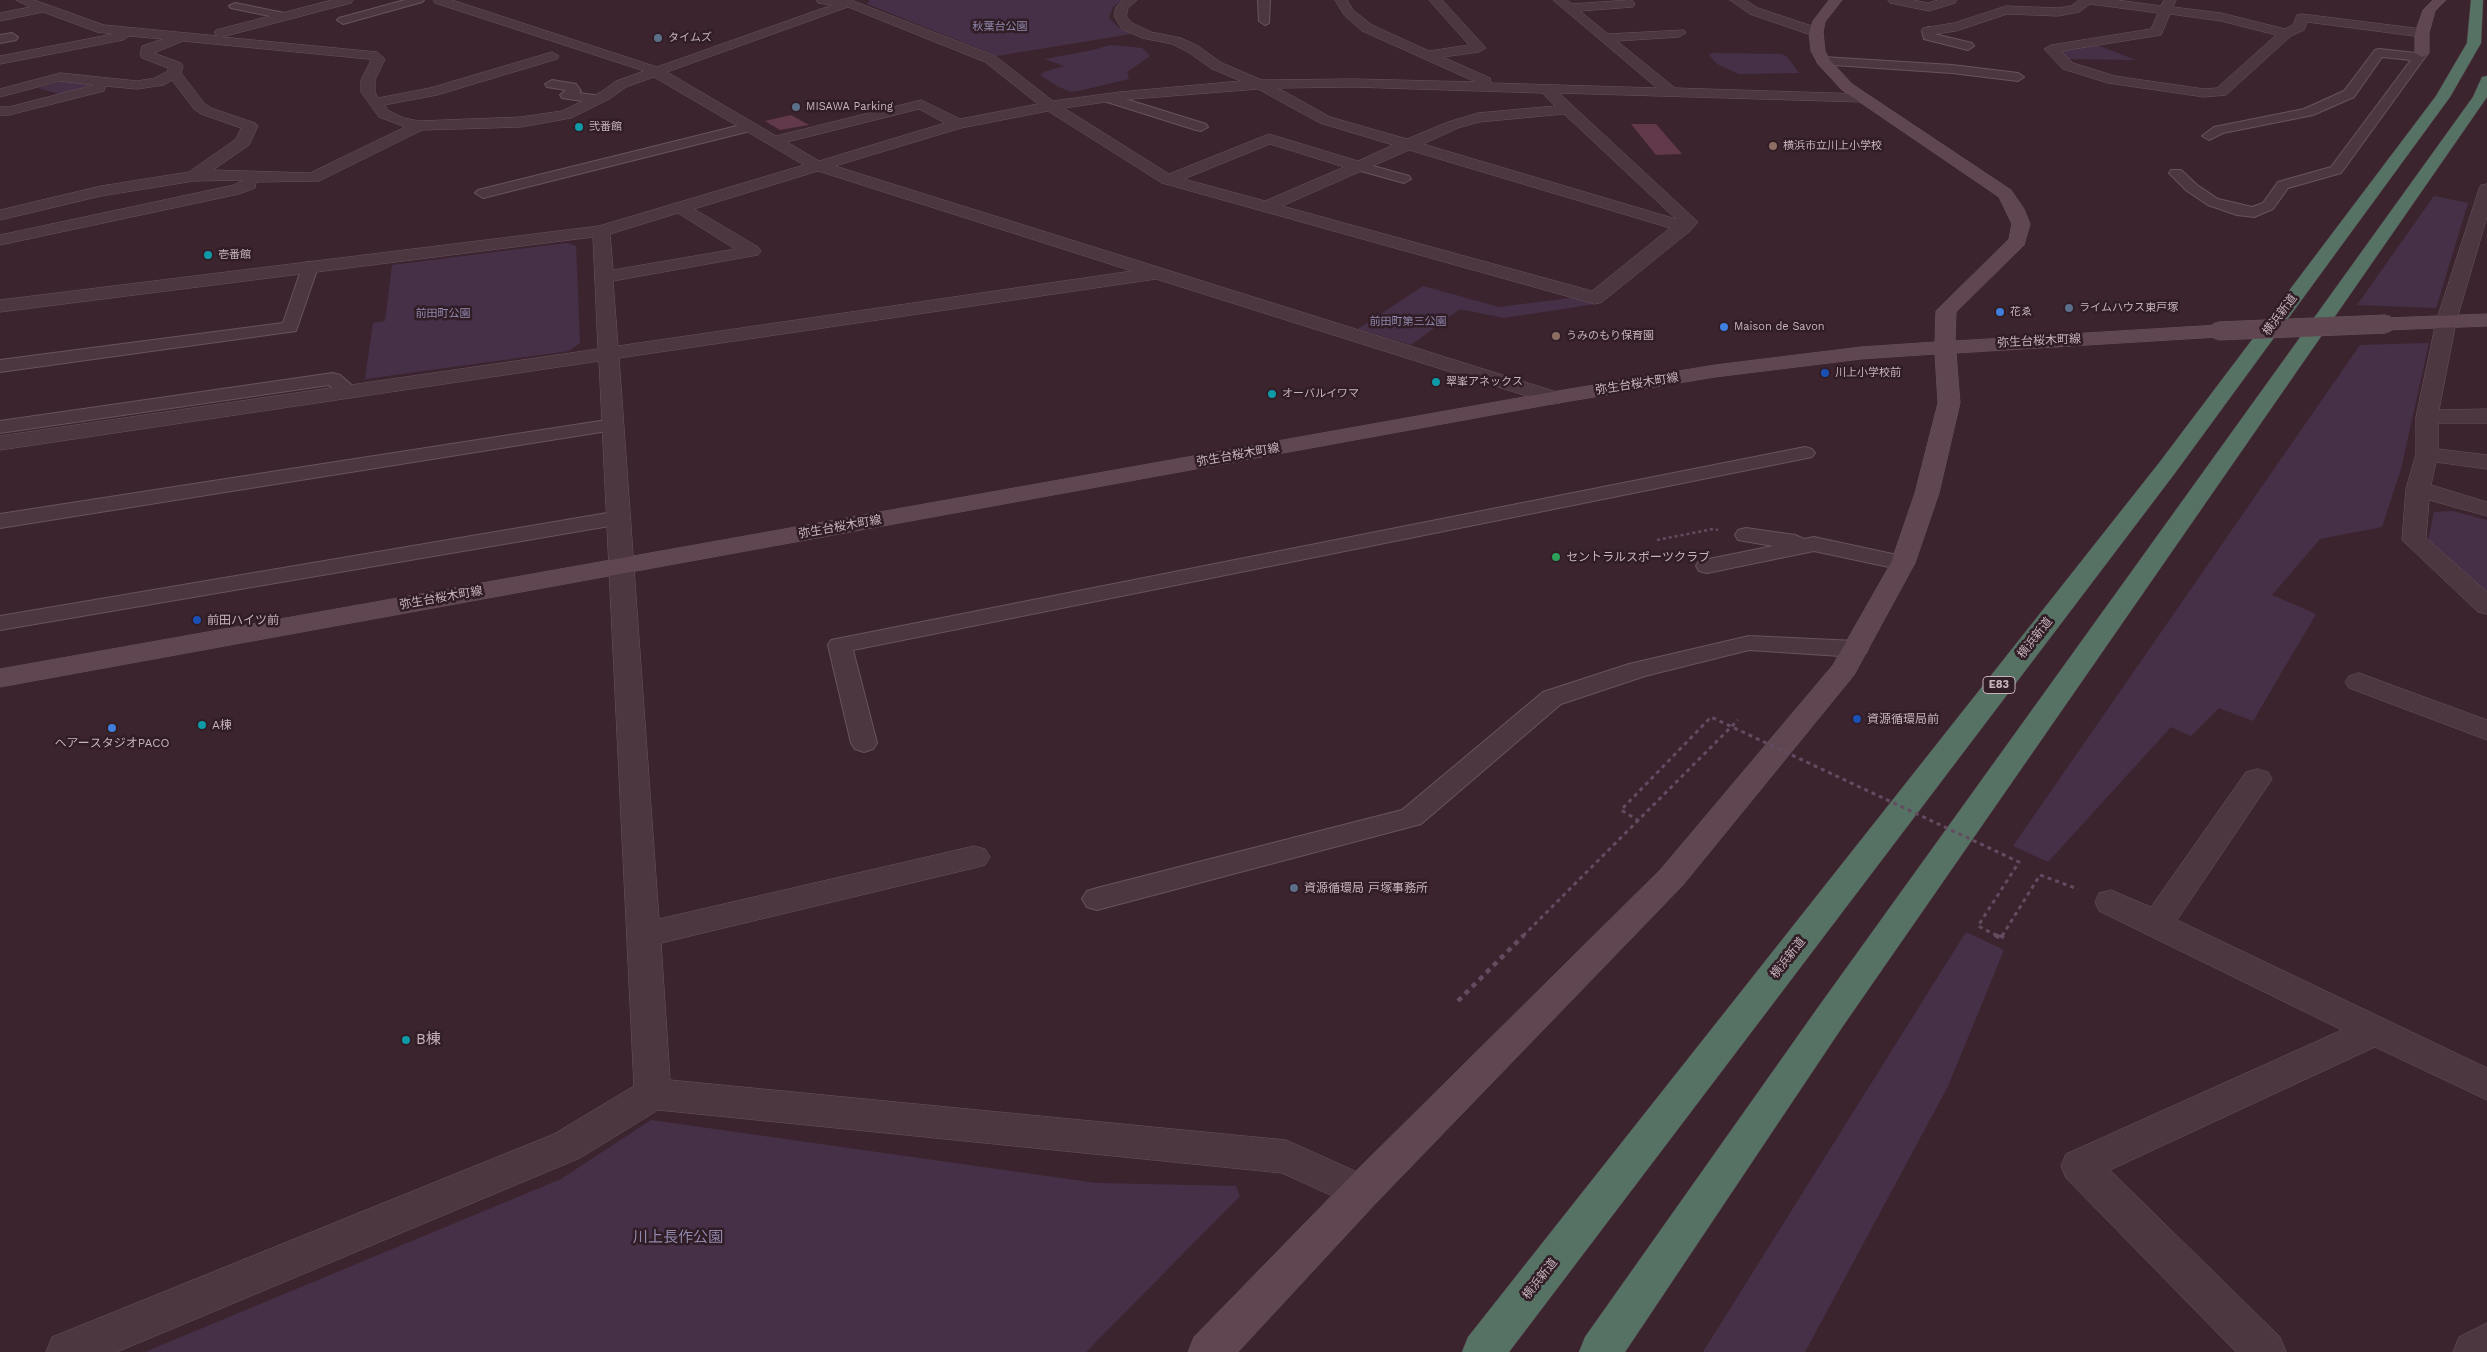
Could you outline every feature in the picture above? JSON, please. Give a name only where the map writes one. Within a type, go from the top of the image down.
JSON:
[{"type":"highway","name":"横浜新道","points":[[1483,1352],[2161,475],[2443,98],[2474,44],[2478,22],[2477,0]]},
{"type":"highway","points":[[1600,1352],[1831,1016],[2475,106],[2487,80]]},
{"type":"street","points":[[22,0],[102,29],[372,55],[378,59],[368,80],[368,92],[374,103],[384,114],[399,122],[419,126],[521,122],[566,115],[621,84],[852,2]]},
{"type":"street","points":[[200,38],[347,0]]},
{"type":"street","points":[[440,0],[656,71],[815,165],[1552,398]]},
{"type":"street","points":[[822,0],[852,2],[990,59],[1050,106],[1168,180],[1595,298],[1689,222],[1545,88]]},
{"type":"street","points":[[1131,0],[1122,7],[1120,16],[1127,26],[1147,35],[1176,41],[1194,49],[1217,66],[1260,84],[1325,120],[1684,227]]},
{"type":"street","points":[[1340,0],[1348,12],[1367,28],[1498,87]]},
{"type":"street","points":[[1425,55],[1479,48],[1435,0]]},
{"type":"street","points":[[1736,0],[1754,11],[1816,32]]},
{"type":"street","points":[[1209,1352],[1361,1192],[1672,877],[1844,669],[1903,563],[1927,493],[1949,403],[1945,346],[1946,311],[2018,241],[2021,224],[2015,209],[2005,194],[1862,98],[1841,82],[1823,61],[1818,51],[1816,32],[1819,21],[1836,0]]},
{"type":"street","points":[[1894,0],[1929,7],[1951,0]]},
{"type":"street","points":[[1928,33],[1956,28],[2006,10],[2058,12],[2075,9],[2087,0],[2167,5],[2286,33]]},
{"type":"street","points":[[2420,55],[2422,33],[2429,10],[2440,0]]},
{"type":"street","points":[[1563,4],[1629,4]]},
{"type":"street","points":[[1563,4],[1670,91]]},
{"type":"street","points":[[2167,5],[2156,32],[2051,49],[2068,66],[2113,80],[2204,93],[2220,92],[2286,33],[2300,27],[2302,18],[2422,33]]},
{"type":"street","points":[[0,17],[43,8]]},
{"type":"street","points":[[0,60],[139,33]]},
{"type":"street","points":[[1605,38],[1679,33]]},
{"type":"street","points":[[0,93],[60,77],[137,85],[159,82],[174,72],[176,66],[147,55],[147,49],[182,36]]},
{"type":"street","points":[[374,103],[432,92],[552,56]]},
{"type":"street","points":[[174,72],[199,106],[206,111],[250,126],[243,142],[194,176]]},
{"type":"street","points":[[0,111],[117,83]]},
{"type":"street","points":[[0,306],[601,231],[815,165],[958,124],[1050,106],[1195,88],[1260,84],[1354,83],[1862,98]]},
{"type":"street","points":[[773,140],[921,104],[958,124]]},
{"type":"street","points":[[1264,208],[1453,124],[1478,118],[1567,109]]},
{"type":"street","points":[[0,215],[101,191],[194,176],[231,174],[262,178],[313,178],[419,126]]},
{"type":"street","points":[[1168,180],[1269,138],[1360,166]]},
{"type":"street","points":[[0,240],[240,189],[262,178]]},
{"type":"street","points":[[2487,189],[2446,322],[2428,417],[2427,454],[2418,489],[2414,540],[2487,606]]},
{"type":"street","points":[[604,277],[752,251],[679,207]]},
{"type":"street","points":[[601,231],[653,1094]]},
{"type":"street","points":[[0,443],[1158,274]]},
{"type":"street","name":"弥生台桜木町線","points":[[0,678],[1552,398],[1715,371],[1861,353],[1945,346],[2218,331],[2487,320]]},
{"type":"street","points":[[2428,417],[2487,416]]},
{"type":"street","points":[[2427,454],[2487,462]]},
{"type":"street","points":[[2418,489],[2487,509]]},
{"type":"street","points":[[2359,682],[2487,732]]},
{"type":"street","points":[[2156,924],[2257,779]]},
{"type":"street","points":[[643,935],[974,857]]},
{"type":"street","points":[[2111,902],[2487,1085]]},
{"type":"street","points":[[2265,1352],[2080,1166],[2375,1031]]},
{"type":"street","points":[[89,1347],[567,1146],[653,1094],[1286,1157],[1361,1192]]},
{"type":"street","points":[[2474,1352],[2487,1344]]},
{"type":"lane","points":[[343,20],[418,0]]},
{"type":"lane","points":[[1264,0],[1265,20]]},
{"type":"lane","points":[[221,9],[252,1]]},
{"type":"lane","points":[[235,6],[284,16]]},
{"type":"lane","points":[[1928,33],[1968,46]]},
{"type":"lane","points":[[1928,33],[1933,48]]},
{"type":"lane","points":[[2208,136],[2218,130],[2308,112],[2349,94],[2379,53],[2420,55]]},
{"type":"lane","points":[[2176,173],[2192,188],[2213,202],[2237,210],[2254,212],[2268,206],[2283,185],[2336,170],[2420,55]]},
{"type":"lane","points":[[1823,61],[1952,69],[2018,77]]},
{"type":"lane","points":[[552,84],[571,86],[574,91],[568,95],[596,99]]},
{"type":"lane","points":[[1109,98],[1201,127]]},
{"type":"lane","points":[[484,193],[749,127]]},
{"type":"lane","points":[[1360,166],[1404,179]]},
{"type":"lane","points":[[0,366],[290,327],[310,267]]},
{"type":"lane","points":[[0,427],[333,379],[348,392]]},
{"type":"lane","points":[[0,521],[613,425]]},
{"type":"lane","points":[[864,743],[840,645],[1805,453]]},
{"type":"lane","points":[[0,623],[619,518]]},
{"type":"lane","points":[[1746,535],[1814,544],[1903,563]]},
{"type":"lane","points":[[1707,566],[1814,544]]},
{"type":"lane","points":[[1097,899],[1411,817],[1552,698],[1561,695],[1638,670],[1749,643],[1856,649]]},
{"type":"path","points":[[1656,540],[1713,529],[1746,535]]},
{"type":"path","points":[[1639,821],[1620,810],[1711,718],[2019,862],[1978,926],[2001,938],[2040,875],[2111,902]]},
{"type":"path","points":[[1458,1001],[1738,720]]},
{"type":"green space","name":"秋葉台公園","points":[[870,0],[1123,0],[1113,7],[1109,18],[1118,27],[1131,34],[997,56],[867,4]]},
{"type":"green space","points":[[1110,45],[1142,48],[1150,56],[1127,72],[1129,79],[1078,91],[1071,92],[1040,75],[1064,66],[1045,59]]},
{"type":"green space","points":[[2097,45],[2136,60],[2069,59],[2060,51]]},
{"type":"green space","points":[[1713,53],[1782,54],[1787,57],[1799,73],[1739,74],[1717,64],[1709,55]]},
{"type":"green space","points":[[64,81],[94,84],[60,94],[38,88]]},
{"type":"green space","points":[[2434,196],[2468,203],[2436,308],[2357,305]]},
{"type":"green space","name":"前田町公園","points":[[567,243],[576,246],[580,343],[569,351],[365,379],[373,323],[385,321],[392,265]]},
{"type":"green space","name":"前田町第三公園","points":[[1423,286],[1499,307],[1578,297],[1602,303],[1504,318],[1460,309],[1411,345],[1358,329]]},
{"type":"green space","points":[[2429,343],[2401,469],[2382,527],[2320,539],[2272,595],[2316,614],[2253,721],[2219,708],[2191,736],[2171,727],[2048,862],[2013,846],[2360,345]]},
{"type":"green space","points":[[2453,511],[2487,520],[2487,600],[2427,546],[2434,512]]},
{"type":"green space","points":[[1966,932],[2004,950],[1948,1086],[1805,1352],[1703,1352]]},
{"type":"green space","name":"川上長作公園","points":[[651,1120],[1096,1183],[1236,1186],[1240,1196],[1086,1352],[145,1352],[561,1179]]},
{"type":"shaded area","points":[[791,115],[809,125],[780,130],[765,121]]},
{"type":"shaded area","points":[[1631,124],[1656,124],[1682,154],[1656,155]]},
{"type":"place","name":"タイムズ","points":[[658,38]]},
{"type":"place","name":"MISAWA Parking","points":[[796,107]]},
{"type":"place","name":"弐番館","points":[[579,127]]},
{"type":"place","name":"横浜市立川上小学校","points":[[1773,146]]},
{"type":"place","name":"壱番館","points":[[208,255]]},
{"type":"place","name":"ライムハウス東戸塚","points":[[2069,308]]},
{"type":"place","name":"花ゑ","points":[[2000,312]]},
{"type":"place","name":"Maison de Savon","points":[[1724,327]]},
{"type":"place","name":"うみのもり保育園","points":[[1556,336]]},
{"type":"place","name":"川上小学校前","points":[[1825,373]]},
{"type":"place","name":"翠峯アネックス","points":[[1436,382]]},
{"type":"place","name":"オーバルイワマ","points":[[1272,394]]},
{"type":"place","name":"セントラルスポーツクラブ","points":[[1556,557]]},
{"type":"place","name":"前田ハイツ前","points":[[197,620]]},
{"type":"place","name":"資源循環局前","points":[[1857,719]]},
{"type":"place","name":"A棟","points":[[202,725]]},
{"type":"place","name":"ヘアースタジオPACO","points":[[112,728]]},
{"type":"place","name":"資源循環局 戸塚事務所","points":[[1294,888]]},
{"type":"place","name":"B棟","points":[[406,1040]]}]
